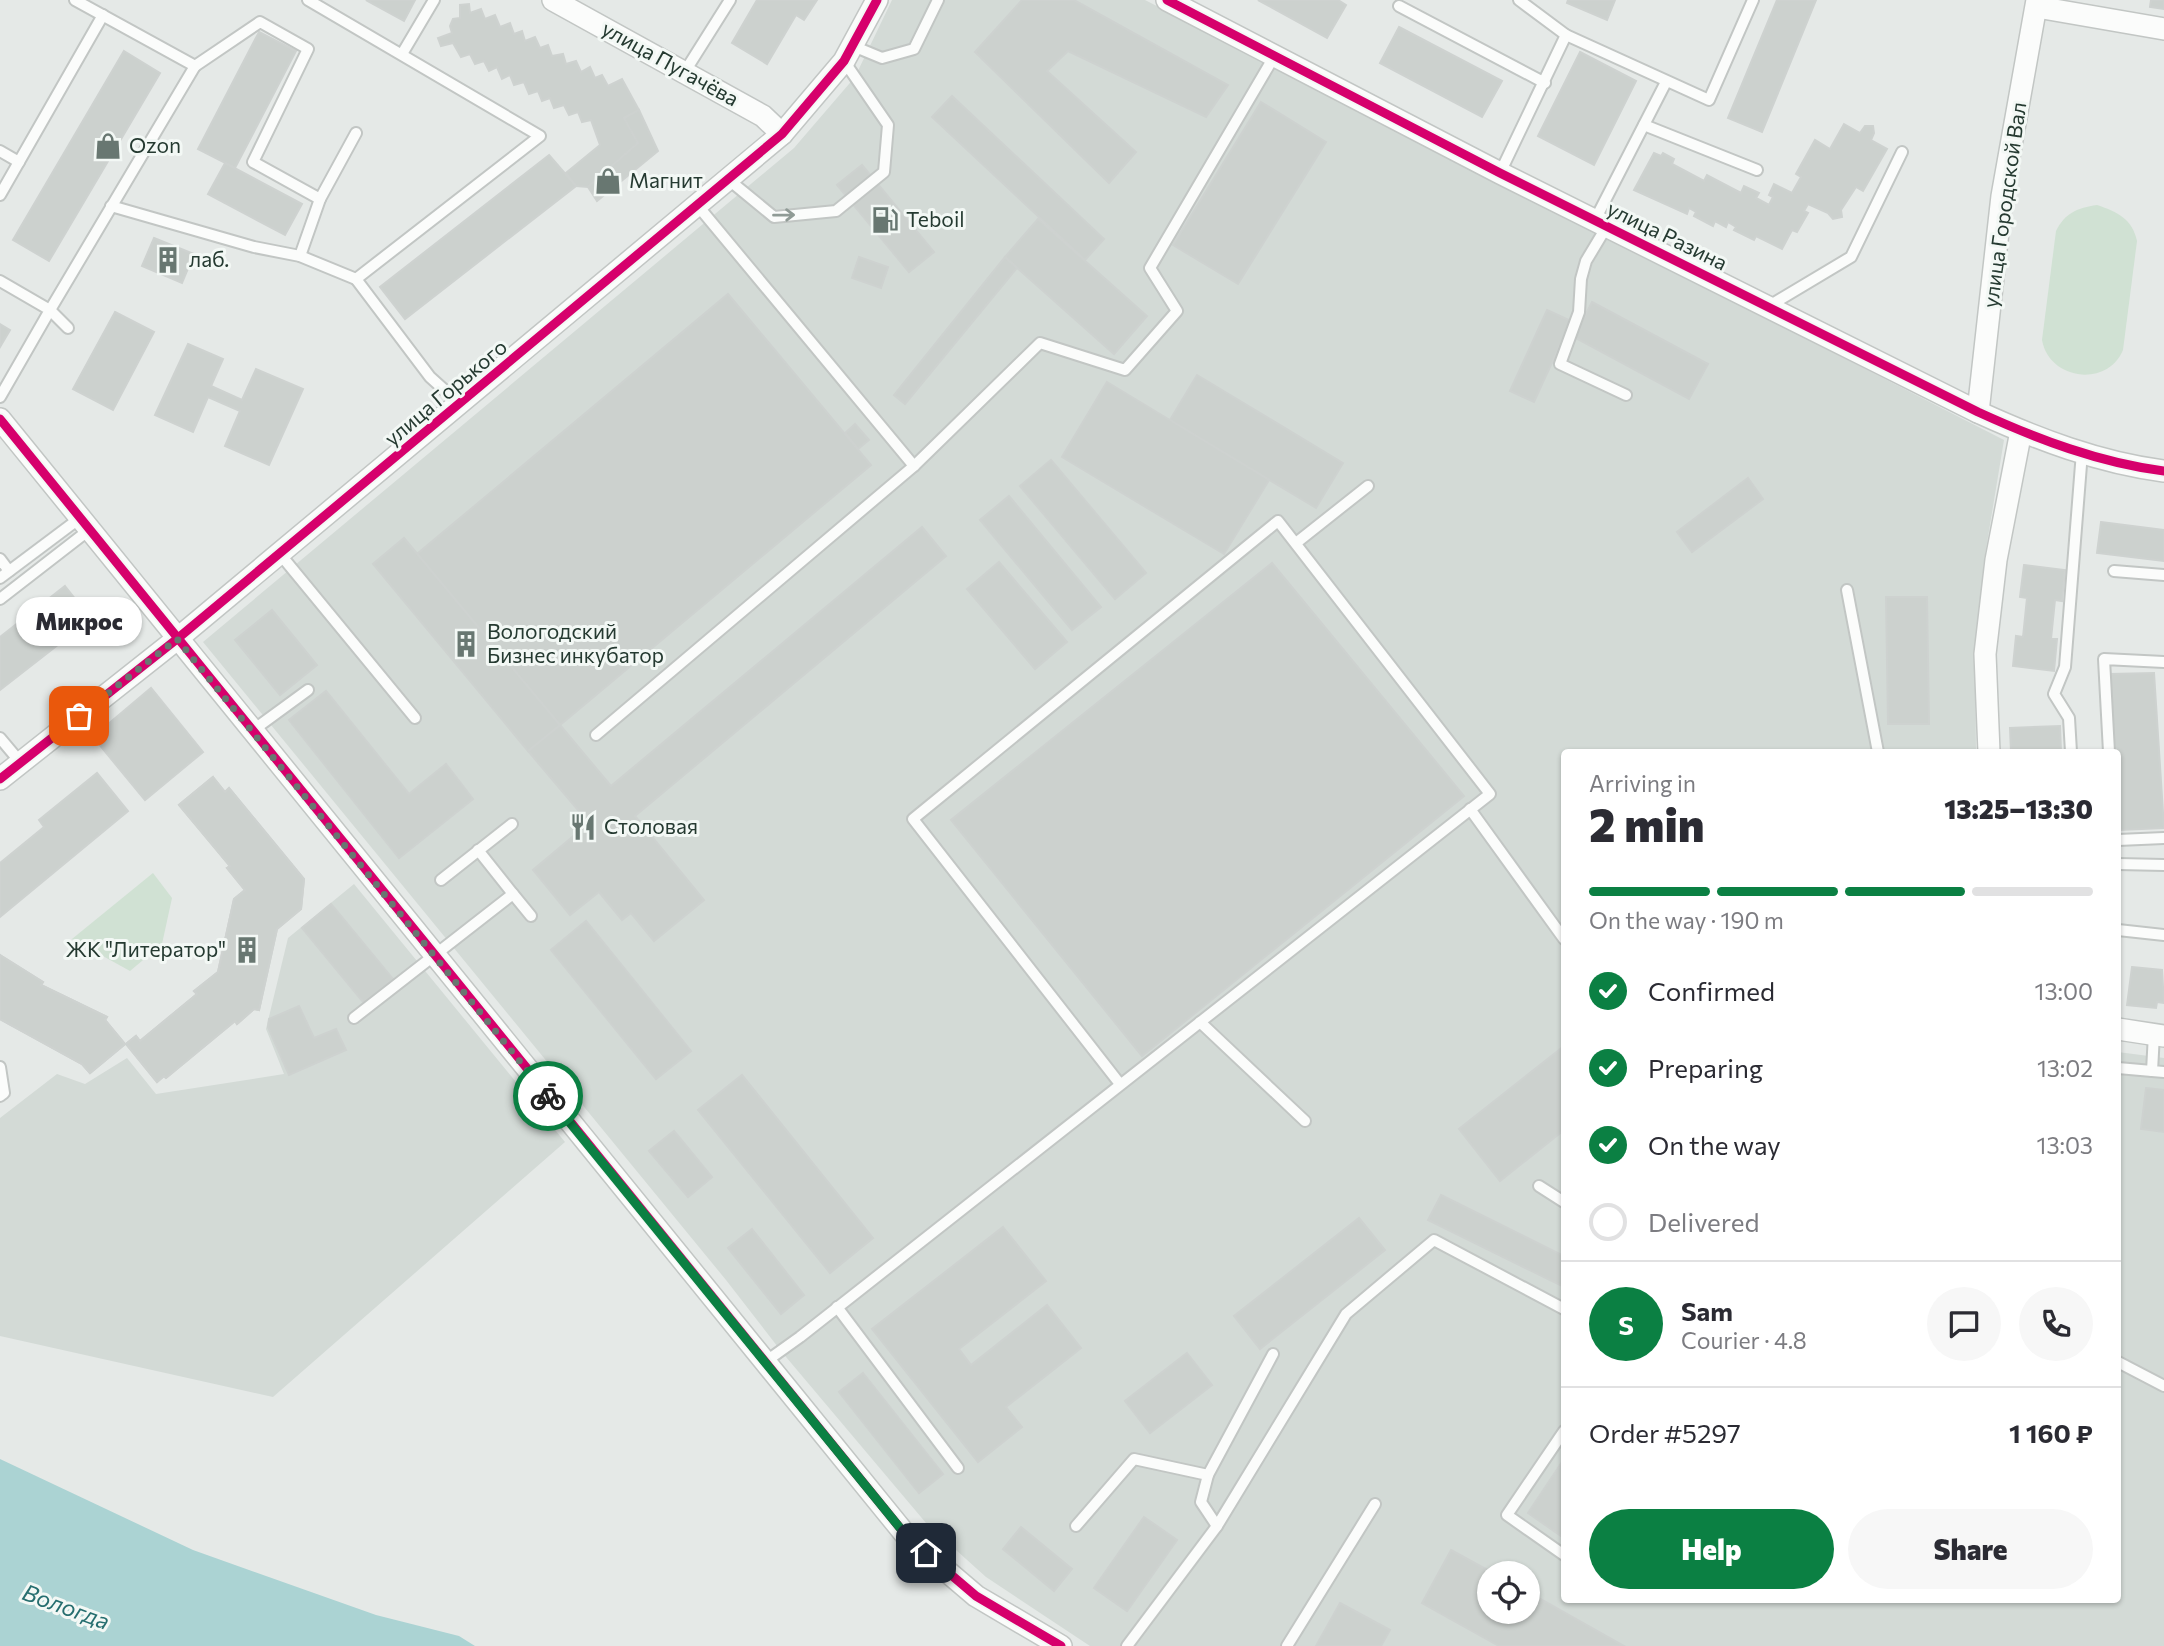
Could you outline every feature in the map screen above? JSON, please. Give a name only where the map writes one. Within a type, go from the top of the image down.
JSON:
[{"type":"street","name":"улица Пугачёва","points":[[553,0],[763,116],[782,134]]},
{"type":"street","name":"улица Горького","points":[[0,779],[177,639],[782,134],[848,54],[877,0]]},
{"type":"street","name":"улица Разина","points":[[1175,2],[1500,173],[1979,412],[2021,431],[2082,452],[2164,471]]},
{"type":"street","points":[[2037,3],[2164,29]]},
{"type":"street","name":"улица Городской Вал","points":[[1979,412],[2002,196],[2037,3]]},
{"type":"street","points":[[0,419],[909,1539],[976,1596],[1061,1646]]},
{"type":"street","points":[[1989,749],[1986,654],[1996,560],[2021,431]]},
{"type":"street","points":[[2121,1030],[2159,1035]]},
{"type":"lane","points":[[75,0],[195,66]]},
{"type":"lane","points":[[308,0],[540,136],[356,279]]},
{"type":"lane","points":[[402,54],[434,0]]},
{"type":"lane","points":[[684,72],[730,0]]},
{"type":"lane","points":[[848,54],[882,58],[914,49],[938,0]]},
{"type":"lane","points":[[1522,1],[1566,34],[1709,100],[1753,0]]},
{"type":"lane","points":[[1399,6],[1545,83]]},
{"type":"lane","points":[[0,195],[103,15]]},
{"type":"lane","points":[[0,397],[195,66],[260,22],[308,49],[253,162],[320,199]]},
{"type":"lane","points":[[1500,173],[1566,34]]},
{"type":"lane","points":[[729,180],[774,217],[836,212],[884,172],[888,125],[848,54]]},
{"type":"lane","points":[[596,734],[914,466],[1040,343],[1125,370],[1177,312],[1150,268],[1275,55]]},
{"type":"lane","points":[[1626,395],[1560,364],[1579,313],[1581,279],[1586,261],[1665,82]]},
{"type":"lane","points":[[1644,125],[1757,170]]},
{"type":"lane","points":[[300,256],[320,199],[356,133]]},
{"type":"lane","points":[[0,151],[19,162]]},
{"type":"lane","points":[[1769,306],[1851,257],[1902,152]]},
{"type":"lane","points":[[111,206],[254,247],[300,256],[356,279],[430,377],[460,404]]},
{"type":"lane","points":[[698,206],[914,466]]},
{"type":"lane","points":[[0,281],[50,310],[68,328]]},
{"type":"lane","points":[[2071,749],[2069,718],[2054,694],[2065,667],[2082,452]]},
{"type":"lane","points":[[1296,543],[1368,486]]},
{"type":"lane","points":[[765,1362],[837,1307],[1490,794],[1278,521],[913,819],[1120,1084]]},
{"type":"lane","points":[[0,559],[5,574],[85,524]]},
{"type":"lane","points":[[0,599],[85,524]]},
{"type":"lane","points":[[280,554],[415,718]]},
{"type":"lane","points":[[2114,571],[2164,575]]},
{"type":"lane","points":[[1847,590],[1877,749]]},
{"type":"lane","points":[[2109,749],[2104,659],[2164,662]]},
{"type":"lane","points":[[252,732],[307,690]]},
{"type":"lane","points":[[0,738],[21,763]]},
{"type":"lane","points":[[1470,810],[1561,935]]},
{"type":"lane","points":[[441,880],[512,824]]},
{"type":"lane","points":[[2121,840],[2164,838]]},
{"type":"lane","points":[[478,849],[531,916]]},
{"type":"lane","points":[[2121,864],[2164,865]]},
{"type":"lane","points":[[354,1018],[513,894]]},
{"type":"lane","points":[[2121,930],[2164,935]]},
{"type":"lane","points":[[1199,1022],[1305,1121]]},
{"type":"lane","points":[[2121,1068],[2158,1071],[2159,1035]]},
{"type":"lane","points":[[0,1067],[4,1093],[0,1096]]},
{"type":"lane","points":[[1539,1186],[1561,1200]]},
{"type":"lane","points":[[1127,1646],[1217,1526],[1346,1314],[1434,1240],[1561,1307]]},
{"type":"lane","points":[[837,1307],[958,1468]]},
{"type":"lane","points":[[1217,1526],[1201,1502],[1209,1475],[1273,1354]]},
{"type":"lane","points":[[2121,1364],[2164,1386]]},
{"type":"lane","points":[[1561,1435],[1507,1515],[1561,1553]]},
{"type":"lane","points":[[1076,1526],[1134,1459],[1209,1475]]},
{"type":"lane","points":[[1287,1646],[1375,1504]]},
{"type":"shaded area","points":[[892,0],[1145,0],[2004,440],[1984,561],[1975,660],[1976,749],[1561,749],[1561,1603],[2121,1603],[2121,1052],[2164,1058],[2164,1646],[1090,1646],[986,1577],[926,1523],[781,1351],[726,1280],[203,642],[794,148],[855,77]]},
{"type":"shaded area","points":[[354,884],[565,1142],[273,1397],[0,1336],[0,1118],[57,1074],[85,1084],[127,1058],[156,1094],[284,1074],[266,1029],[288,938]]},
{"type":"green space","points":[[2097,205],[2123,217],[2132,227],[2137,241],[2123,350],[2105,370],[2079,374],[2066,371],[2055,364],[2042,340],[2056,231],[2072,212]]},
{"type":"green space","points":[[153,873],[172,898],[162,944],[130,971],[72,939]]},
{"type":"water","name":"Вологда","points":[[0,1459],[193,1550],[376,1615],[459,1636],[475,1646],[0,1646]]},
{"type":"building","points":[[366,0],[415,0],[404,21]]},
{"type":"building","points":[[757,0],[817,0],[804,20],[796,15],[767,64],[732,43]]},
{"type":"building","points":[[1022,0],[1074,0],[1228,85],[1206,117],[1068,51],[1047,71],[1136,152],[1109,183],[975,52]]},
{"type":"building","points":[[1258,0],[1338,0],[1346,5],[1327,38]]},
{"type":"building","points":[[1568,0],[1615,0],[1607,20],[1567,3]]},
{"type":"building","points":[[1777,0],[1816,0],[1762,132],[1728,118]]},
{"type":"building","points":[[2151,0],[2164,0],[2164,9],[2150,7]]},
{"type":"building","points":[[469,4],[470,13],[481,9],[485,19],[495,15],[500,27],[510,23],[514,34],[522,31],[525,41],[535,37],[540,48],[548,45],[552,56],[563,54],[566,64],[576,61],[581,72],[590,67],[595,78],[602,75],[608,86],[622,79],[639,110],[624,118],[638,143],[588,187],[576,186],[566,173],[600,145],[591,120],[582,122],[578,112],[569,115],[564,105],[554,108],[550,98],[542,101],[538,91],[529,94],[524,82],[514,85],[510,75],[502,79],[497,67],[489,71],[484,61],[475,64],[470,54],[461,57],[453,43],[441,46],[438,38],[452,33],[450,26],[453,19],[460,18],[460,5]]},
{"type":"building","points":[[1399,27],[1502,81],[1482,117],[1380,63]]},
{"type":"building","points":[[259,32],[296,51],[235,168],[198,149]]},
{"type":"building","points":[[124,51],[160,73],[49,261],[13,240]]},
{"type":"building","points":[[1580,52],[1636,81],[1594,165],[1538,136]]},
{"type":"building","points":[[952,96],[1104,239],[1085,260],[932,117]]},
{"type":"building","points":[[1261,102],[1326,142],[1238,284],[1173,245]]},
{"type":"building","points":[[639,110],[658,151],[597,201],[588,187],[638,143],[624,118]]},
{"type":"building","points":[[1844,124],[1860,133],[1865,126],[1873,126],[1871,140],[1887,149],[1863,191],[1856,187],[1841,210],[1842,217],[1833,219],[1828,213],[1808,204],[1804,211],[1808,213],[1797,232],[1792,230],[1782,249],[1756,236],[1754,240],[1734,230],[1736,227],[1728,222],[1726,227],[1715,221],[1713,226],[1694,216],[1696,212],[1689,208],[1687,214],[1634,190],[1654,153],[1661,156],[1663,153],[1674,159],[1672,164],[1704,181],[1707,175],[1741,193],[1744,186],[1759,193],[1756,198],[1769,205],[1773,197],[1769,195],[1774,184],[1792,193],[1801,177],[1796,174],[1815,140],[1830,149]]},
{"type":"building","points":[[549,155],[576,186],[405,319],[380,287]]},
{"type":"building","points":[[225,163],[302,204],[285,235],[208,194]]},
{"type":"building","points":[[862,165],[934,252],[909,272],[837,185]]},
{"type":"building","points":[[1038,219],[1147,316],[1114,354],[1005,257]]},
{"type":"building","name":"лаб.","points":[[154,238],[194,254],[182,283],[142,266]]},
{"type":"building","points":[[859,257],[888,267],[881,288],[852,278]]},
{"type":"building","points":[[1005,257],[1017,268],[905,404],[894,395]]},
{"type":"building","points":[[728,294],[871,465],[560,725],[417,554]]},
{"type":"building","points":[[1592,302],[1708,364],[1689,399],[1574,337]]},
{"type":"building","points":[[1547,310],[1571,321],[1534,402],[1510,391]]},
{"type":"building","points":[[115,312],[154,332],[113,410],[73,389]]},
{"type":"building","points":[[0,324],[10,330],[0,347]]},
{"type":"building","points":[[188,344],[223,359],[211,386],[242,400],[256,369],[303,389],[269,465],[225,446],[240,411],[208,397],[193,432],[155,415]]},
{"type":"building","points":[[1197,375],[1343,463],[1316,508],[1170,420]]},
{"type":"building","points":[[1107,382],[1269,480],[1224,554],[1062,457]]},
{"type":"building","points":[[855,424],[869,440],[858,449],[845,433]]},
{"type":"building","points":[[1051,460],[1146,573],[1115,599],[1020,486]]},
{"type":"building","points":[[1748,478],[1763,499],[1692,552],[1677,532]]},
{"type":"building","points":[[1009,496],[1101,607],[1072,630],[980,520]]},
{"type":"building","points":[[2101,522],[2164,530],[2164,561],[2097,553]]},
{"type":"building","points":[[922,527],[946,556],[635,816],[704,900],[654,941],[631,913],[622,920],[599,892],[570,915],[533,870],[589,823],[528,751],[560,725],[611,786]]},
{"type":"building","name":"Вологодский Бизнес инкубатор","points":[[404,538],[560,725],[528,751],[373,564]]},
{"type":"building","points":[[999,562],[1067,642],[1035,669],[967,589]]},
{"type":"building","points":[[1272,563],[1464,796],[1142,1056],[951,820]]},
{"type":"building","points":[[2024,565],[2065,570],[2062,601],[2055,600],[2051,639],[2057,639],[2054,671],[2013,666],[2016,636],[2023,637],[2027,598],[2020,597]]},
{"type":"building","points":[[65,586],[91,619],[0,690],[0,637]]},
{"type":"building","points":[[1886,597],[1927,597],[1929,724],[1888,724]]},
{"type":"building","points":[[272,610],[317,665],[280,695],[235,640]]},
{"type":"building","points":[[2154,673],[2164,828],[2121,830],[2121,749],[2115,749],[2110,674]]},
{"type":"building","points":[[151,688],[203,752],[145,800],[93,737]]},
{"type":"building","points":[[326,691],[409,794],[446,764],[473,799],[399,858],[289,720]]},
{"type":"building","points":[[2060,726],[2061,749],[2011,749],[2010,728]]},
{"type":"building","points":[[97,773],[128,811],[0,917],[0,863],[44,827],[39,820]]},
{"type":"building","name":"ЖК \"Литератор\"","points":[[213,777],[225,792],[229,788],[304,879],[301,909],[277,929],[259,1010],[254,1009],[237,1024],[235,1021],[166,1078],[164,1076],[157,1082],[126,1044],[136,1036],[140,1041],[197,994],[194,991],[218,972],[234,899],[245,890],[227,868],[230,866],[179,805]]},
{"type":"building","name":"ЖК \"Литератор\"","points":[[213,777],[225,792],[229,788],[304,879],[301,909],[277,929],[259,1010],[254,1009],[237,1024],[235,1021],[166,1078],[164,1076],[157,1082],[126,1044],[136,1036],[140,1041],[197,994],[194,991],[218,972],[234,899],[245,890],[227,868],[230,866],[179,805]]},
{"type":"building","points":[[331,904],[393,979],[364,1003],[302,928]]},
{"type":"building","points":[[586,921],[691,1051],[656,1079],[551,950]]},
{"type":"building","name":"ЖК \"Литератор\"","points":[[0,955],[43,982],[41,985],[107,1017],[105,1020],[125,1044],[90,1073],[82,1064],[0,1019]]},
{"type":"building","name":"ЖК \"Литератор\"","points":[[0,955],[43,982],[41,985],[107,1017],[105,1020],[125,1044],[90,1073],[82,1064],[0,1019]]},
{"type":"building","points":[[2132,967],[2162,970],[2164,1003],[2157,1002],[2156,1008],[2127,1005]]},
{"type":"building","points":[[299,1006],[314,1038],[336,1029],[346,1050],[289,1075],[268,1027],[269,1019]]},
{"type":"building","points":[[1561,1048],[1561,1132],[1500,1181],[1459,1129]]},
{"type":"building","points":[[742,1075],[873,1238],[830,1273],[698,1110]]},
{"type":"building","points":[[2146,1088],[2164,1090],[2164,1132],[2141,1129]]},
{"type":"building","points":[[674,1131],[712,1177],[688,1197],[649,1151]]},
{"type":"building","points":[[1441,1195],[1561,1255],[1561,1286],[1428,1220]]},
{"type":"building","points":[[1359,1218],[1385,1250],[1260,1349],[1234,1316]]},
{"type":"building","points":[[1003,1227],[1046,1281],[959,1349],[971,1365],[1047,1305],[1081,1348],[1006,1407],[1022,1427],[978,1462],[872,1329]]},
{"type":"building","points":[[752,1229],[804,1295],[781,1314],[728,1248]]},
{"type":"building","points":[[1187,1353],[1212,1385],[1150,1433],[1125,1401]]},
{"type":"building","points":[[863,1373],[943,1474],[919,1493],[839,1392]]},
{"type":"building","points":[[1561,1464],[1561,1536],[1528,1513]]},
{"type":"building","points":[[1144,1517],[1177,1540],[1127,1611],[1094,1588]]},
{"type":"building","points":[[1021,1527],[1072,1569],[1054,1591],[1003,1549]]},
{"type":"building","points":[[1451,1550],[1477,1564],[1477,1624],[1540,1624],[1540,1599],[1624,1646],[1499,1646],[1422,1603]]},
{"type":"building","points":[[1340,1603],[1390,1630],[1381,1646],[1316,1646]]},
{"type":"cycle path","points":[[0,779],[177,639],[782,134],[844,61],[877,0]]},
{"type":"cycle path","points":[[1167,0],[1500,173],[1978,412],[2069,449],[2164,471]]},
{"type":"cycle path","points":[[0,419],[909,1539],[976,1596],[1061,1646]]},
{"type":"way so far","points":[[79,716],[177,639],[548,1096]]},
{"type":"place","name":"Ozon","points":[[108,146]]},
{"type":"place","name":"Магнит","points":[[608,181]]},
{"type":"place","name":"Teboil","points":[[885,220]]},
{"type":"place","name":"лаб.","points":[[168,260]]},
{"type":"place","name":"Вологодский Бизнес инкубатор","points":[[466,644]]},
{"type":"place","name":"Микрос","points":[[79,716]]},
{"type":"place","name":"Столовая","points":[[583,827]]},
{"type":"place","name":"ЖК \"Литератор\"","points":[[247,950]]},
{"type":"route","points":[[548,1096],[909,1539],[926,1553]]}]
